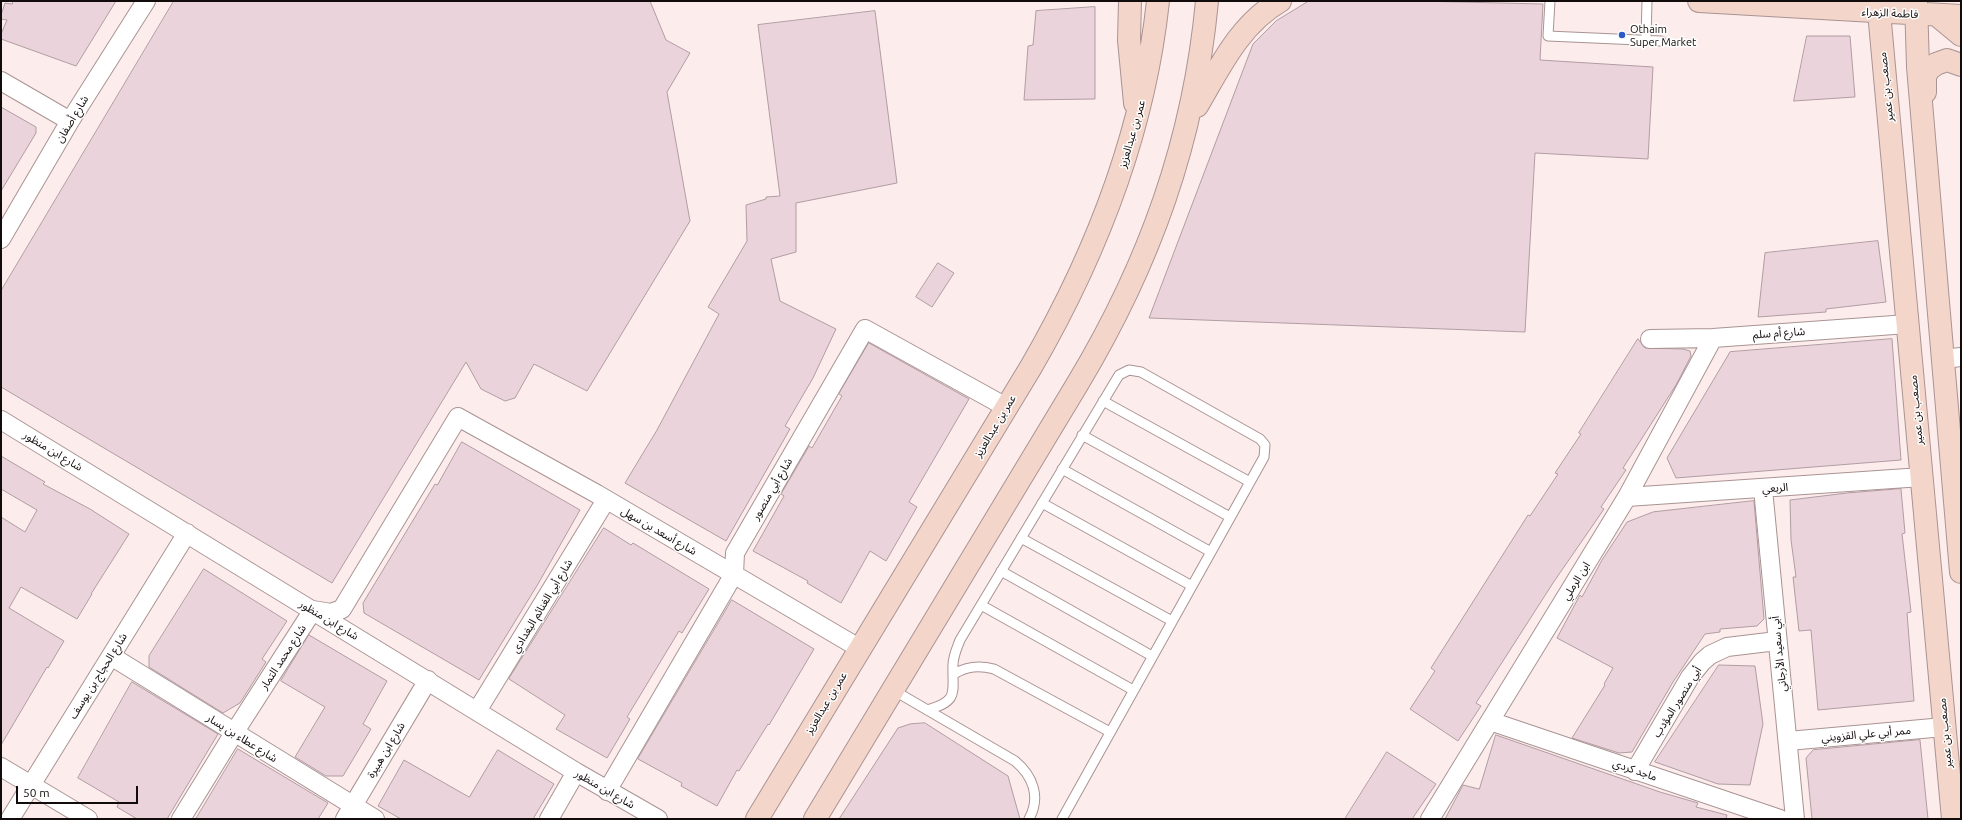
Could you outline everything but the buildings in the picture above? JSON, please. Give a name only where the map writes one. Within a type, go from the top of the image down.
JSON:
[{"type":"main road","points":[[1130,1],[1129,40],[1137,119]]},
{"type":"main road","name":"عمر بن عبدالعزيز","points":[[757,819],[1050,333],[1085,265],[1114,193],[1137,119],[1154,44],[1158,1]]},
{"type":"main road","points":[[815,819],[1096,354],[1136,276],[1158,219],[1188,123],[1203,44],[1207,1]]},
{"type":"main road","points":[[1188,123],[1237,40],[1260,15],[1280,1]]},
{"type":"main road","name":"فاطمة الزهراء","points":[[1699,1],[1835,10],[1878,7],[1916,7],[1938,16],[1961,16]]},
{"type":"main road","points":[[1835,10],[1849,6],[1856,1]]},
{"type":"main road","name":"مصعب بن عمير","points":[[1878,7],[1944,727],[1956,789],[1953,819]]},
{"type":"main road","points":[[1916,7],[1924,135],[1952,358],[1961,572]]},
{"type":"main road","points":[[1938,16],[1961,35]]},
{"type":"main road","points":[[1924,135],[1925,76],[1929,69],[1936,64],[1947,60],[1961,65]]},
{"type":"main road","points":[[1888,108],[1890,96],[1899,88],[1906,87],[1913,90],[1921,102]]},
{"type":"street","name":"شارع أصفان","points":[[1,239],[70,121],[146,1]]},
{"type":"street","points":[[1,80],[70,121]]},
{"type":"street","name":"شارع أم سلم","points":[[1650,339],[1713,338],[1908,324]]},
{"type":"street","name":"شارع أبي منصور","points":[[607,791],[734,574],[735,553],[865,329],[1006,407]]},
{"type":"street","name":"ابن الرملي","points":[[1430,819],[1627,497],[1713,338]]},
{"type":"street","name":"شارع أسعد بن سهل","points":[[313,610],[331,613],[342,609],[458,417],[606,500],[859,648]]},
{"type":"street","name":"شارع ابن منظور","points":[[1,420],[428,680],[607,791],[658,819]]},
{"type":"street","name":"الربعي","points":[[1627,497],[1763,489],[1922,477]]},
{"type":"street","name":"أبي سعيد الأرجاني","points":[[1763,489],[1795,819]]},
{"type":"street","name":"شارع أبي الغنائم البغدادي","points":[[477,711],[606,500]]},
{"type":"street","name":"شارع الحجاج بن يوسف","points":[[10,819],[187,533]]},
{"type":"street","name":"شارع محمد التمار","points":[[181,819],[313,610]]},
{"type":"street","name":"أبي منصور المؤدب","points":[[1635,771],[1690,677],[1702,662],[1710,655],[1727,647],[1777,641]]},
{"type":"street","name":"شارع عطاء بن يسار","points":[[111,656],[234,733],[349,812],[374,819]]},
{"type":"street","name":"شارع ابن هبيرة","points":[[349,812],[428,680]]},
{"type":"street","name":"ماجد كردي","points":[[1490,721],[1780,819]]},
{"type":"street","name":"ممر أبي علي القزويني","points":[[1788,741],[1944,727]]},
{"type":"street","points":[[1,767],[88,819]]},
{"type":"street","points":[[549,819],[576,772]]},
{"type":"lane","points":[[1550,1],[1548,36],[1661,41]]},
{"type":"lane","points":[[1646,40],[1647,1]]},
{"type":"lane","points":[[927,710],[941,706],[950,698],[954,686],[953,665],[956,648],[1119,375],[1129,370],[1141,372],[1263,442],[1266,454],[1062,819]]},
{"type":"lane","points":[[1103,401],[1250,482]]},
{"type":"lane","points":[[1082,435],[1230,517]]},
{"type":"lane","points":[[1062,469],[1211,552]]},
{"type":"lane","points":[[1042,503],[1192,586]]},
{"type":"lane","points":[[1022,538],[1172,621]]},
{"type":"lane","points":[[1001,571],[1152,656]]},
{"type":"lane","points":[[981,606],[1133,690]]},
{"type":"lane","points":[[954,674],[960,670],[977,666],[994,669],[1110,732]]},
{"type":"lane","points":[[893,690],[1015,761],[1023,768],[1031,780],[1035,794],[1034,804],[1029,819]]},
{"type":"place","name":"Othaim Super Market","points":[[1622,35]]}]
